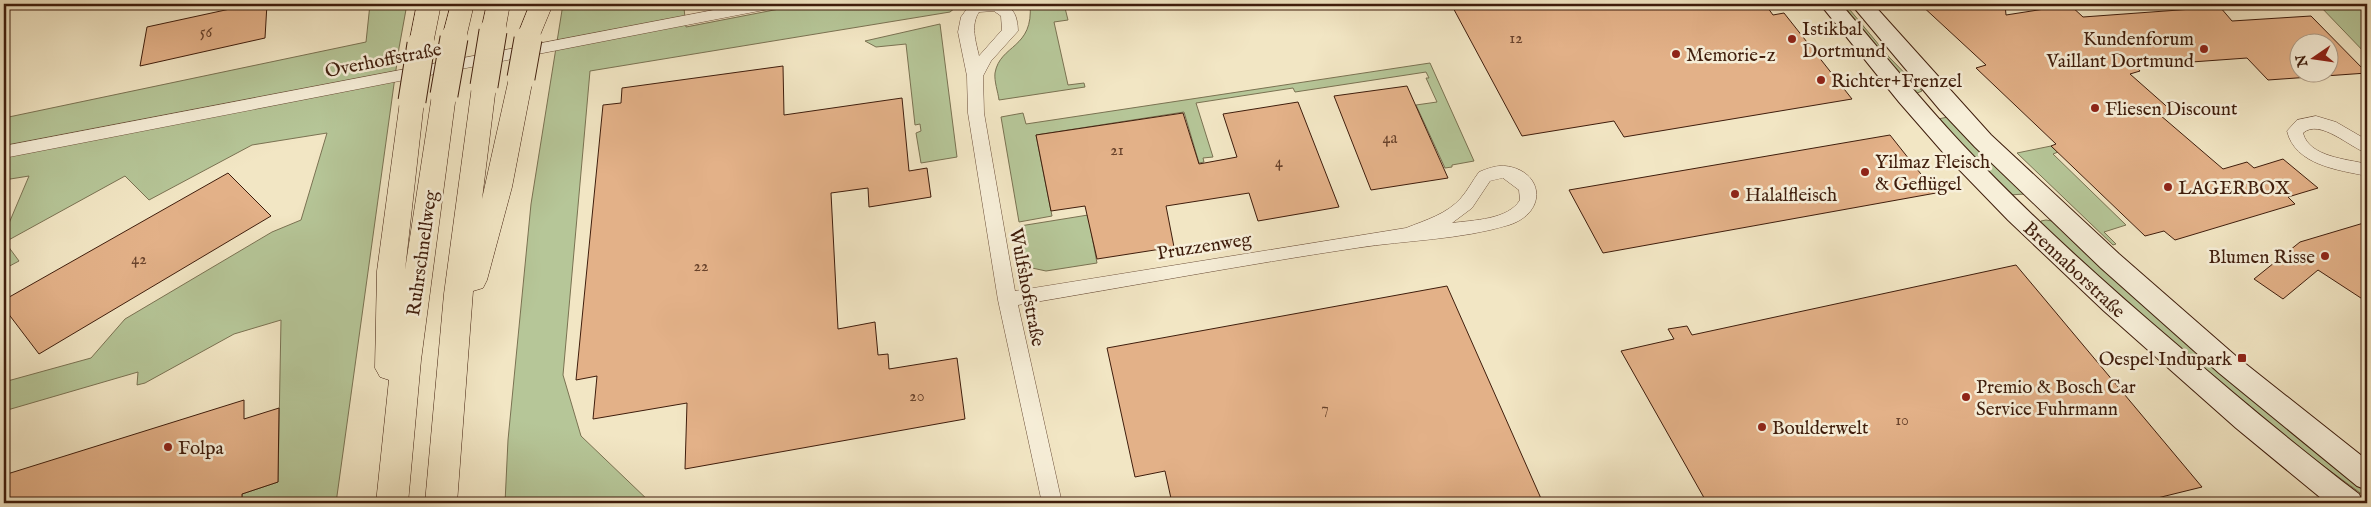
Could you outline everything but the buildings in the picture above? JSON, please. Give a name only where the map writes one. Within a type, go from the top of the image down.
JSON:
[{"type":"highway","name":"Ruhrschnellweg","points":[[391,503],[406,360],[444,94],[462,4]]},
{"type":"highway","points":[[441,503],[464,239],[484,86],[498,4]]},
{"type":"highway","points":[[391,503],[391,271],[412,101],[428,9]]},
{"type":"highway","points":[[451,372],[460,326],[499,187],[532,19]]},
{"type":"main road","name":"Brennaborstraße","points":[[1830,4],[1918,109],[2009,207],[2110,303],[2312,475],[2349,503]]},
{"type":"main road","name":"Brennaborstraße","points":[[1861,4],[1948,104],[2140,289],[2228,365],[2367,477]]},
{"type":"main road","points":[[1918,109],[1948,104]]},
{"type":"main road","points":[[2009,207],[2053,207]]},
{"type":"street","name":"Overhoffstraße","points":[[4,152],[769,4]]},
{"type":"street","name":"Wulfshofstraße","points":[[975,76],[976,113],[1007,300],[1052,503]]},
{"type":"street","points":[[2367,147],[2324,124],[2311,122],[2303,124],[2296,131],[2300,143],[2314,154],[2334,163],[2367,170]]},
{"type":"street","name":"Pruzzenweg","points":[[1007,300],[1356,241],[1472,226],[1516,215],[1526,207],[1530,198],[1528,190],[1516,176],[1504,172],[1484,176],[1472,197],[1460,210],[1441,222],[1408,234]]},
{"type":"green space","points":[[370,4],[407,4],[399,48],[336,503],[242,503],[242,494],[278,482],[281,320],[234,334],[145,383],[137,385],[138,372],[4,411],[4,382],[91,358],[125,319],[272,232],[301,220],[327,133],[252,145],[149,200],[125,176],[5,242],[19,261],[4,269],[4,235],[29,176],[4,180],[4,118],[366,42]]},
{"type":"green space","points":[[563,4],[709,4],[684,8],[686,27],[805,4],[960,4],[950,12],[590,71],[563,375],[581,436],[651,503],[505,503],[508,440],[531,204]]},
{"type":"green space","points":[[1030,4],[1064,4],[1068,20],[1054,22],[1068,85],[1084,83],[1085,87],[999,100],[995,73],[1003,56],[1022,38],[1027,30],[1030,19]]},
{"type":"green space","points":[[1839,4],[1845,4],[1889,57],[1922,91],[1915,94]]},
{"type":"green space","points":[[2318,4],[2367,4],[2367,55]]},
{"type":"green space","points":[[940,24],[957,157],[921,163],[916,133],[921,131],[920,124],[915,125],[906,44],[876,47],[865,41]]},
{"type":"green space","points":[[1430,63],[1474,161],[1445,168],[1416,105],[1437,102],[1426,78],[1429,78],[1426,72],[1295,92],[1293,88],[1196,103],[1213,157],[1203,158],[1204,162],[1199,163],[1184,112],[1036,135],[1052,216],[1019,222],[1001,117],[1023,113],[1026,124]]},
{"type":"green space","points":[[1948,117],[2025,194],[2009,195],[1938,119]]},
{"type":"green space","points":[[2051,146],[2058,152],[2053,154],[2126,225],[2104,232],[2116,244],[2113,245],[2017,153]]},
{"type":"green space","points":[[1088,215],[1097,263],[1046,271],[1032,268],[1025,255],[1020,226]]},
{"type":"green space","points":[[2041,221],[2052,221],[2198,351],[2367,489],[2367,498],[2238,403],[2040,224]]},
{"type":"place","name":"Istikbal Dortmund","points":[[1792,39]]},
{"type":"place","name":"Kundenforum Vaillant Dortmund","points":[[2204,49]]},
{"type":"place","name":"Memorie-z","points":[[1676,54]]},
{"type":"place","name":"Richter+Frenzel","points":[[1821,80]]},
{"type":"place","name":"Fliesen Discount","points":[[2095,108]]},
{"type":"place","name":"Yilmaz Fleisch & Geflügel","points":[[1865,172]]},
{"type":"place","name":"LAGERBOX","points":[[2168,187]]},
{"type":"place","name":"Halalfleisch","points":[[1735,194]]},
{"type":"place","name":"Blumen Risse","points":[[2325,256]]},
{"type":"place","name":"Oespel Indupark","points":[[2242,358]]},
{"type":"place","name":"Premio & Bosch Car Service Fuhrmann","points":[[1966,397]]},
{"type":"place","name":"Boulderwelt","points":[[1762,427]]},
{"type":"place","name":"Folpa","points":[[168,447]]}]
